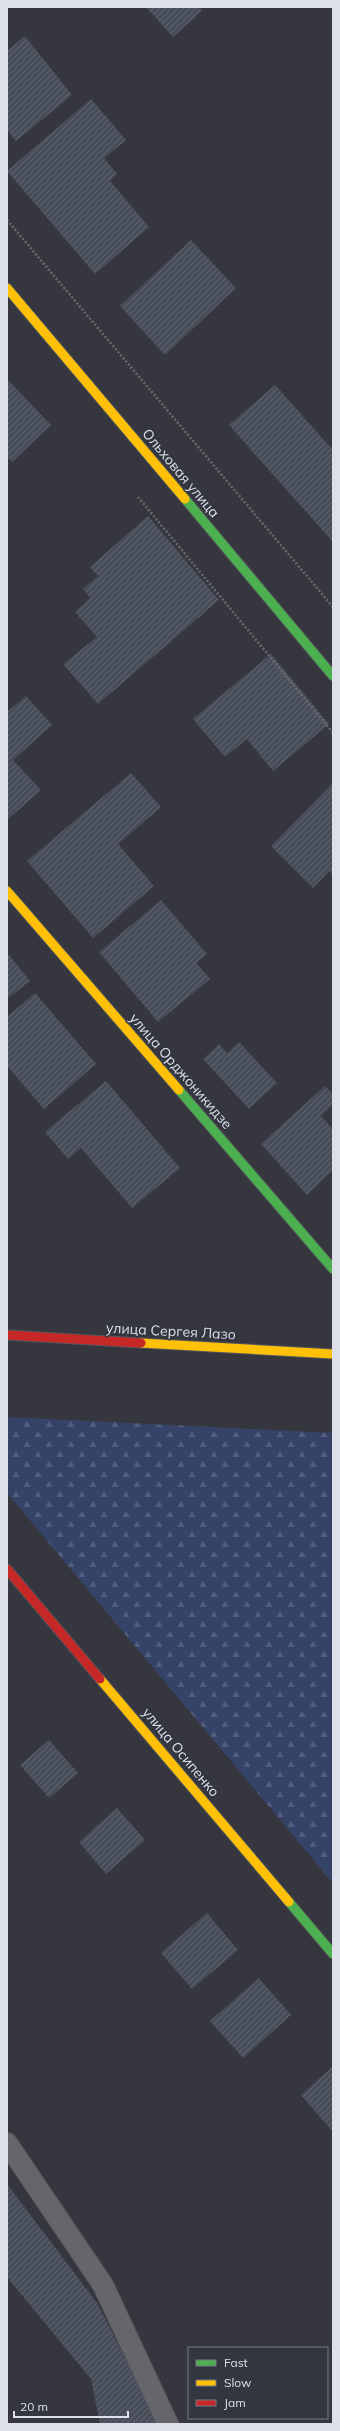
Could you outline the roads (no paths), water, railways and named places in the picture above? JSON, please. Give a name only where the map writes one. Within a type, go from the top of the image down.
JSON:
[{"type":"street","name":"Ольховая улица","points":[[7,288],[333,676]]},
{"type":"street","name":"улица Орджоникидзе","points":[[7,891],[333,1268]]},
{"type":"street","name":"улица Сергея Лазо","points":[[7,1335],[333,1354]]},
{"type":"street","name":"улица Осипенко","points":[[7,1569],[333,1954]]},
{"type":"lane","points":[[7,2143],[103,2286],[168,2424]]}]
